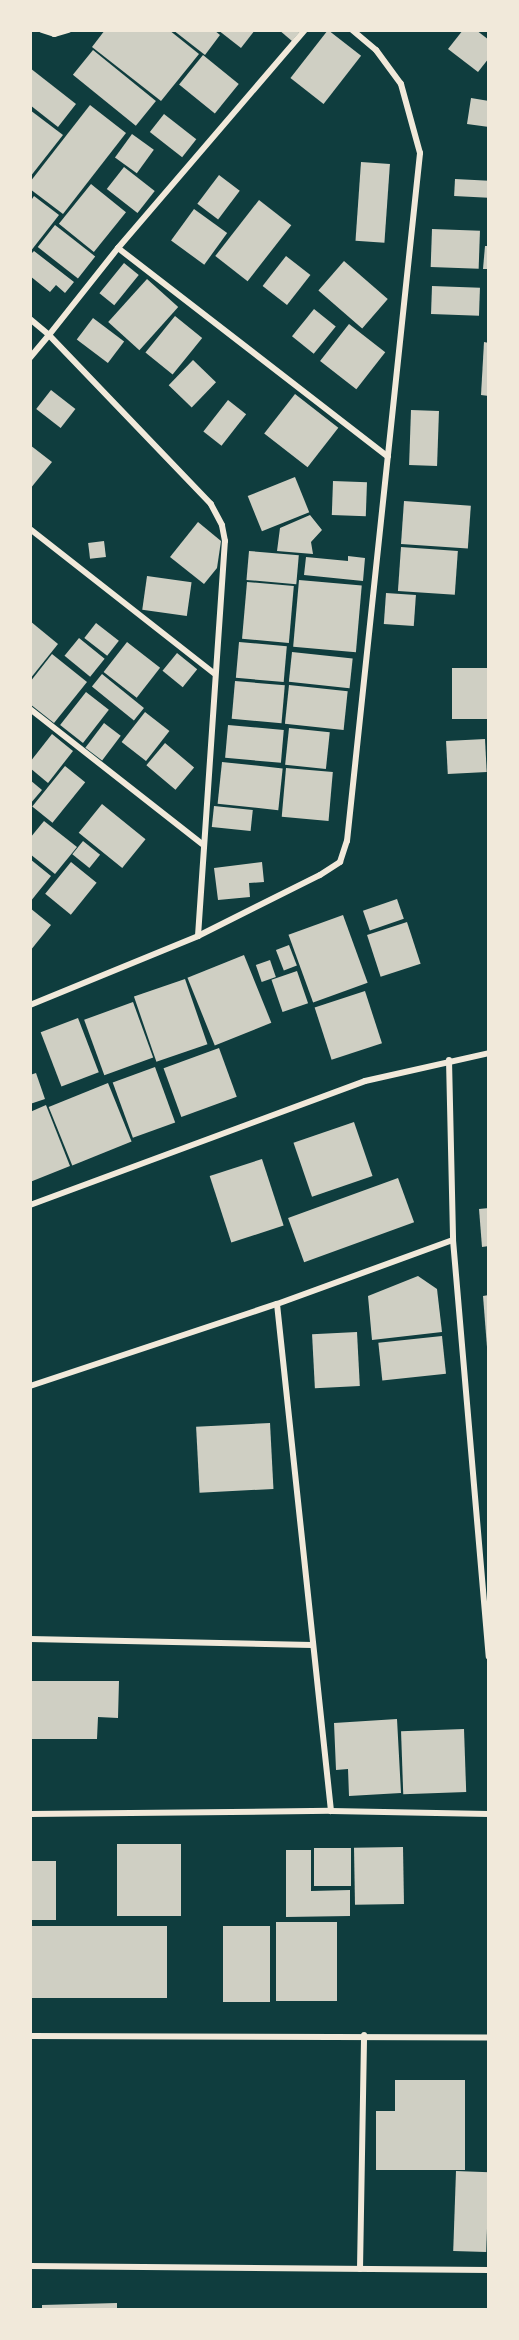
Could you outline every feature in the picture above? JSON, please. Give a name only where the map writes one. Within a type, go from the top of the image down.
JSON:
[{"type":"street","points":[[42,30],[54,34],[68,30]]},
{"type":"street","points":[[30,358],[118,248],[305,30]]},
{"type":"street","points":[[30,1005],[198,936],[340,862],[347,841],[420,153],[401,84],[376,50],[352,30]]},
{"type":"street","points":[[118,248],[388,457]]},
{"type":"street","points":[[30,319],[49,335],[211,504],[222,525],[225,541],[202,844],[198,936]]},
{"type":"street","points":[[30,529],[215,674]]},
{"type":"street","points":[[30,709],[202,844]]},
{"type":"street","points":[[30,1205],[366,1081],[449,1060],[489,1053]]},
{"type":"street","points":[[449,1060],[453,1240],[489,1656]]},
{"type":"street","points":[[30,1386],[277,1304],[453,1240]]},
{"type":"street","points":[[277,1304],[331,1811]]},
{"type":"street","points":[[30,1639],[312,1645]]},
{"type":"street","points":[[30,1814],[331,1811],[489,1814]]},
{"type":"street","points":[[30,2036],[364,2035],[489,2038]]},
{"type":"street","points":[[360,2269],[364,2035]]},
{"type":"street","points":[[30,2266],[489,2270]]},
{"type":"building","points":[[105,30],[169,30],[199,54],[161,101],[92,47]]},
{"type":"building","points":[[173,30],[214,30],[220,35],[205,55]]},
{"type":"building","points":[[218,30],[255,30],[241,48]]},
{"type":"building","points":[[279,30],[301,30],[292,41]]},
{"type":"building","points":[[328,30],[361,56],[324,104],[290,78]]},
{"type":"building","points":[[463,30],[476,30],[489,40],[489,58],[478,72],[448,49]]},
{"type":"building","points":[[93,50],[156,101],[136,126],[73,75]]},
{"type":"building","points":[[203,55],[239,84],[215,113],[179,85]]},
{"type":"building","points":[[30,68],[76,104],[58,127],[30,105]]},
{"type":"building","points":[[471,98],[489,101],[489,127],[467,124]]},
{"type":"building","points":[[90,105],[126,133],[63,214],[30,189],[30,182]]},
{"type":"building","points":[[30,110],[63,135],[30,177]]},
{"type":"building","points":[[164,114],[196,139],[182,157],[150,132]]},
{"type":"building","points":[[132,134],[154,150],[137,173],[115,157]]},
{"type":"building","points":[[361,162],[390,164],[384,243],[355,241]]},
{"type":"building","points":[[124,167],[155,191],[137,213],[107,189]]},
{"type":"building","points":[[219,175],[240,191],[218,219],[197,204]]},
{"type":"building","points":[[455,179],[489,181],[488,198],[454,196]]},
{"type":"building","points":[[91,184],[126,212],[94,252],[59,224]]},
{"type":"building","points":[[34,196],[59,215],[30,252],[30,202]]},
{"type":"building","points":[[259,200],[291,225],[248,281],[215,256]]},
{"type":"building","points":[[194,209],[227,233],[204,265],[171,241]]},
{"type":"building","points":[[55,225],[95,256],[78,278],[38,247]]},
{"type":"building","points":[[432,229],[480,231],[479,269],[431,267]]},
{"type":"building","points":[[485,246],[489,246],[489,269],[483,269]]},
{"type":"building","points":[[34,251],[74,282],[65,293],[56,285],[50,292],[30,276],[30,255]]},
{"type":"building","points":[[286,256],[310,275],[287,305],[263,286]]},
{"type":"building","points":[[344,261],[388,299],[362,328],[318,290]]},
{"type":"building","points":[[124,263],[139,275],[114,305],[99,293]]},
{"type":"building","points":[[147,279],[178,307],[139,350],[108,322]]},
{"type":"building","points":[[432,286],[480,288],[479,316],[431,314]]},
{"type":"building","points":[[314,309],[336,327],[314,354],[292,336]]},
{"type":"building","points":[[175,316],[202,338],[173,375],[145,353]]},
{"type":"building","points":[[93,318],[124,341],[108,363],[77,340]]},
{"type":"building","points":[[349,324],[385,352],[356,389],[320,361]]},
{"type":"building","points":[[484,342],[489,343],[489,396],[481,395]]},
{"type":"building","points":[[193,360],[216,382],[192,407],[169,385]]},
{"type":"building","points":[[51,390],[75,409],[61,428],[36,409]]},
{"type":"building","points":[[295,394],[338,428],[308,467],[264,433]]},
{"type":"building","points":[[228,400],[246,414],[221,446],[203,432]]},
{"type":"building","points":[[411,410],[439,411],[437,466],[409,465]]},
{"type":"building","points":[[30,445],[52,462],[30,489]]},
{"type":"building","points":[[295,477],[309,512],[262,531],[248,496]]},
{"type":"building","points":[[333,481],[367,482],[366,516],[332,515]]},
{"type":"building","points":[[404,501],[471,506],[468,549],[401,544]]},
{"type":"building","points":[[310,515],[322,530],[311,542],[313,554],[277,551],[280,528]]},
{"type":"building","points":[[198,522],[221,541],[217,568],[204,584],[170,557]]},
{"type":"building","points":[[104,541],[106,557],[90,559],[88,543]]},
{"type":"building","points":[[401,547],[458,551],[455,595],[398,591]]},
{"type":"building","points":[[249,551],[299,555],[296,584],[246,580]]},
{"type":"building","points":[[348,556],[365,558],[363,581],[304,575],[306,557],[348,561]]},
{"type":"building","points":[[147,576],[192,582],[187,616],[142,610]]},
{"type":"building","points":[[299,580],[362,585],[356,652],[293,647]]},
{"type":"building","points":[[247,582],[294,586],[289,643],[242,639]]},
{"type":"building","points":[[386,593],[416,595],[414,626],[384,624]]},
{"type":"building","points":[[30,621],[58,644],[30,679]]},
{"type":"building","points":[[96,623],[119,641],[107,656],[84,638]]},
{"type":"building","points":[[79,638],[105,659],[90,677],[65,656]]},
{"type":"building","points":[[127,642],[160,668],[137,698],[104,672]]},
{"type":"building","points":[[239,642],[287,646],[284,682],[236,678]]},
{"type":"building","points":[[292,652],[353,658],[350,688],[289,682]]},
{"type":"building","points":[[177,653],[197,669],[183,687],[163,671]]},
{"type":"building","points":[[52,654],[87,682],[54,723],[30,704],[30,682]]},
{"type":"building","points":[[452,668],[489,668],[489,719],[452,719]]},
{"type":"building","points":[[102,674],[144,708],[134,720],[92,686]]},
{"type":"building","points":[[235,681],[285,685],[281,723],[232,719]]},
{"type":"building","points":[[289,685],[348,691],[344,730],[285,724]]},
{"type":"building","points":[[86,692],[109,710],[83,743],[60,725]]},
{"type":"building","points":[[145,712],[169,731],[146,761],[122,742]]},
{"type":"building","points":[[104,723],[121,736],[102,760],[85,748]]},
{"type":"building","points":[[228,725],[284,730],[281,763],[225,758]]},
{"type":"building","points":[[289,728],[330,732],[326,769],[285,765]]},
{"type":"building","points":[[52,734],[73,751],[48,783],[30,768],[30,762]]},
{"type":"building","points":[[485,739],[487,772],[448,774],[446,741]]},
{"type":"building","points":[[165,743],[194,767],[175,790],[146,765]]},
{"type":"building","points":[[222,762],[283,768],[278,810],[218,804]]},
{"type":"building","points":[[65,766],[85,782],[52,823],[32,806]]},
{"type":"building","points":[[286,768],[333,772],[329,821],[282,817]]},
{"type":"building","points":[[30,780],[42,790],[30,804]]},
{"type":"building","points":[[102,804],[146,839],[122,868],[79,833]]},
{"type":"building","points":[[214,806],[253,810],[251,831],[212,827]]},
{"type":"building","points":[[44,821],[77,847],[55,874],[30,854],[30,838]]},
{"type":"building","points":[[83,841],[100,855],[89,868],[72,854]]},
{"type":"building","points":[[30,859],[51,876],[30,902]]},
{"type":"building","points":[[71,862],[97,883],[71,915],[45,894]]},
{"type":"building","points":[[262,862],[264,882],[249,883],[250,897],[218,900],[214,868]]},
{"type":"building","points":[[397,899],[404,919],[370,931],[363,911]]},
{"type":"building","points":[[30,908],[51,925],[30,951]]},
{"type":"building","points":[[343,915],[368,983],[313,1002],[288,935]]},
{"type":"building","points":[[407,922],[421,964],[381,977],[367,935]]},
{"type":"building","points":[[289,945],[297,966],[284,971],[276,950]]},
{"type":"building","points":[[244,955],[271,1023],[215,1046],[187,978]]},
{"type":"building","points":[[270,960],[276,977],[262,982],[256,965]]},
{"type":"building","points":[[297,971],[308,1003],[283,1012],[271,980]]},
{"type":"building","points":[[185,979],[207,1044],[156,1062],[134,997]]},
{"type":"building","points":[[365,991],[382,1043],[332,1060],[315,1007]]},
{"type":"building","points":[[133,1002],[153,1057],[104,1075],[84,1020]]},
{"type":"building","points":[[78,1018],[99,1072],[61,1086],[41,1032]]},
{"type":"building","points":[[219,1048],[237,1097],[181,1117],[164,1068]]},
{"type":"building","points":[[155,1067],[175,1122],[133,1138],[113,1082]]},
{"type":"building","points":[[36,1073],[45,1099],[30,1104],[30,1075]]},
{"type":"building","points":[[108,1083],[132,1141],[72,1165],[49,1107]]},
{"type":"building","points":[[46,1105],[70,1166],[30,1182],[30,1112]]},
{"type":"building","points":[[354,1122],[373,1176],[312,1197],[293,1143]]},
{"type":"building","points":[[262,1159],[284,1226],[231,1243],[210,1176]]},
{"type":"building","points":[[398,1178],[414,1222],[304,1262],[288,1218]]},
{"type":"building","points":[[489,1208],[489,1246],[482,1247],[479,1209]]},
{"type":"building","points":[[418,1276],[437,1289],[442,1332],[372,1340],[368,1296]]},
{"type":"building","points":[[489,1295],[489,1347],[487,1347],[483,1296]]},
{"type":"building","points":[[357,1332],[360,1386],[315,1388],[312,1334]]},
{"type":"building","points":[[442,1336],[446,1374],[382,1380],[378,1343]]},
{"type":"building","points":[[270,1423],[273,1489],[200,1493],[196,1427]]},
{"type":"building","points":[[30,1681],[119,1681],[118,1718],[98,1717],[97,1739],[30,1739]]},
{"type":"building","points":[[397,1719],[401,1793],[349,1796],[348,1769],[336,1770],[334,1723]]},
{"type":"building","points":[[464,1729],[466,1792],[403,1794],[401,1731]]},
{"type":"building","points":[[117,1844],[181,1844],[181,1916],[117,1916]]},
{"type":"building","points":[[403,1847],[404,1904],[355,1905],[354,1848]]},
{"type":"building","points":[[314,1848],[351,1848],[351,1886],[314,1886]]},
{"type":"building","points":[[286,1850],[311,1850],[311,1891],[350,1890],[350,1916],[286,1917]]},
{"type":"building","points":[[30,1861],[56,1861],[56,1920],[30,1920]]},
{"type":"building","points":[[276,1922],[337,1922],[337,2001],[276,2001]]},
{"type":"building","points":[[30,1926],[167,1926],[167,1998],[30,1998]]},
{"type":"building","points":[[223,1926],[270,1926],[270,2002],[223,2002]]},
{"type":"building","points":[[395,2080],[465,2080],[465,2170],[376,2170],[376,2111],[395,2111]]},
{"type":"building","points":[[456,2171],[489,2172],[486,2252],[453,2251]]},
{"type":"building","points":[[117,2303],[117,2310],[42,2310],[42,2305]]}]
